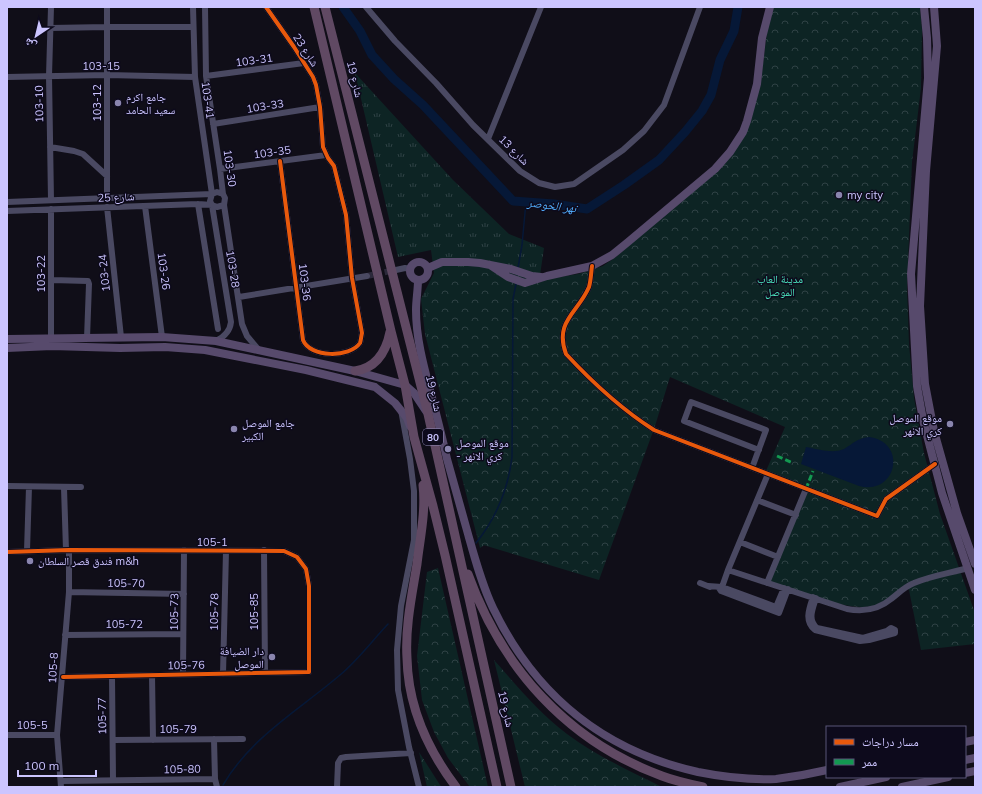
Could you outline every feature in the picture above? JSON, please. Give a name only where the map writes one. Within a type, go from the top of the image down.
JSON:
[{"type":"highway","name":"80","points":[[314,7],[405,384],[414,437],[443,548],[497,787]]},
{"type":"highway","name":"شارع 19","points":[[325,7],[428,414],[511,787]]},
{"type":"highway","points":[[355,371],[369,368],[379,358],[387,346],[391,331]]},
{"type":"highway","points":[[420,459],[424,490],[423,516],[408,629],[408,674],[416,710],[430,746],[436,759],[456,787]]},
{"type":"highway","points":[[441,473],[451,472]]},
{"type":"highway","points":[[455,537],[478,601],[496,637],[518,670],[541,698],[573,727],[607,751],[625,761],[662,776],[703,787]]},
{"type":"main road","points":[[428,268],[442,262],[452,261],[480,263],[490,265],[509,273],[521,282],[528,282],[543,277],[592,266],[612,255],[704,179],[730,152],[742,132],[751,109],[757,84],[762,38],[770,7]]},
{"type":"main road","points":[[924,7],[927,38],[928,78],[918,241],[920,306],[926,384],[934,430],[971,566],[975,590]]},
{"type":"main road","points":[[934,7],[937,46],[926,171],[918,241],[911,274],[916,386],[923,420],[942,493],[971,566]]},
{"type":"main road","points":[[420,262],[425,264],[428,268],[428,272],[426,277],[418,280],[411,275],[411,269],[414,264],[420,262]]},
{"type":"main road","points":[[509,273],[543,277]]},
{"type":"main road","points":[[418,280],[416,310],[421,354],[476,564],[493,607],[515,647],[529,668],[560,702],[577,716],[612,740],[631,750],[666,764],[726,777],[751,779],[775,779],[826,770]]},
{"type":"main road","points":[[7,339],[121,337],[216,341],[355,371],[405,384],[414,393],[428,414]]},
{"type":"main road","points":[[7,348],[52,346],[120,348],[165,347],[204,350],[306,370],[375,387],[386,394],[400,409],[407,418],[414,437]]},
{"type":"main road","points":[[375,387],[379,377]]},
{"type":"main road","points":[[840,787],[881,778]]},
{"type":"main road","points":[[902,787],[943,778]]},
{"type":"street","name":"103-10","points":[[51,7],[49,76],[51,200]]},
{"type":"street","name":"103-12","points":[[107,7],[107,198]]},
{"type":"street","name":"103-41","points":[[193,7],[195,77],[212,194]]},
{"type":"street","name":"103-30","points":[[205,7],[206,76],[223,194],[226,199],[224,205],[244,328],[249,340],[258,349]]},
{"type":"street","name":"شارع 23","points":[[266,7],[315,81],[320,107],[322,138],[326,154],[334,166],[346,215],[352,278],[362,333],[361,341]]},
{"type":"street","name":"شارع 13","points":[[366,7],[395,41],[436,83],[473,125],[520,171],[539,183],[556,187],[574,184],[623,150],[644,131],[664,105],[700,7]]},
{"type":"street","points":[[488,139],[541,7]]},
{"type":"street","points":[[50,28],[107,26],[193,27]]},
{"type":"street","name":"103-31","points":[[206,76],[304,63]]},
{"type":"street","name":"103-15","points":[[7,77],[107,75],[195,77]]},
{"type":"street","name":"103-33","points":[[213,124],[320,107]]},
{"type":"street","points":[[50,147],[74,150],[83,154],[107,176]]},
{"type":"street","name":"103-35","points":[[220,170],[326,154]]},
{"type":"street","name":"103-36","points":[[280,161],[303,340],[307,347],[314,350],[338,353],[354,349],[361,341]]},
{"type":"street","name":"شارع 25","points":[[7,202],[212,194],[217,192],[223,194]]},
{"type":"street","name":"103-28","points":[[212,194],[210,199],[231,322],[228,332],[224,337],[216,341]]},
{"type":"street","points":[[198,204],[218,329]]},
{"type":"street","name":"شارع 25","points":[[7,211],[198,204],[217,207],[224,205]]},
{"type":"street","name":"103-26","points":[[145,206],[162,338]]},
{"type":"street","name":"103-24","points":[[107,207],[121,337]]},
{"type":"street","name":"103-22","points":[[51,209],[51,338]]},
{"type":"street","points":[[592,266],[589,288],[565,324],[563,340],[566,354],[587,377],[633,415],[654,430],[877,516],[886,499],[935,464]]},
{"type":"street","points":[[396,270],[405,268],[411,269]]},
{"type":"street","points":[[239,297],[297,286],[367,276]]},
{"type":"street","points":[[52,280],[88,281],[90,284],[87,338]]},
{"type":"street","points":[[752,468],[759,450],[766,430],[691,402],[684,421],[759,450]]},
{"type":"street","points":[[400,409],[410,459],[414,491],[414,540],[401,606],[397,650],[398,690],[410,753],[419,787]]},
{"type":"street","points":[[722,589],[728,570],[768,474]]},
{"type":"street","points":[[7,486],[64,488],[81,487]]},
{"type":"street","points":[[27,551],[29,487]]},
{"type":"street","name":"105-8","points":[[61,784],[58,735],[69,592],[64,488]]},
{"type":"street","points":[[767,583],[806,489]]},
{"type":"street","points":[[757,500],[796,515]]},
{"type":"street","points":[[740,542],[778,557]]},
{"type":"street","name":"105-1","points":[[7,552],[67,550],[284,551],[297,557],[306,570],[309,586],[309,672]]},
{"type":"street","name":"105-73","points":[[183,674],[184,550]]},
{"type":"street","name":"105-85","points":[[264,550],[264,673]]},
{"type":"street","name":"105-78","points":[[223,674],[226,551]]},
{"type":"street","points":[[728,570],[847,609],[861,611],[880,607],[886,604],[906,586],[915,582],[971,566]]},
{"type":"street","points":[[700,583],[722,589],[779,613],[786,589]]},
{"type":"street","name":"105-70","points":[[69,592],[184,594]]},
{"type":"street","points":[[814,598],[811,618],[812,623],[817,628],[863,638],[887,631],[891,628],[895,633],[860,641],[815,630],[811,628],[808,619],[814,598]]},
{"type":"street","name":"105-72","points":[[65,635],[183,634]]},
{"type":"street","name":"105-76","points":[[63,677],[309,672]]},
{"type":"street","points":[[152,675],[154,740]]},
{"type":"street","name":"105-77","points":[[112,676],[113,780]]},
{"type":"street","name":"105-5","points":[[7,735],[58,735]]},
{"type":"street","name":"105-80","points":[[61,784],[113,780],[215,779],[214,739]]},
{"type":"street","name":"105-79","points":[[113,740],[243,739]]},
{"type":"street","points":[[337,787],[338,763],[341,758],[410,753]]},
{"type":"street","points":[[215,779],[217,787]]},
{"type":"street","points":[[173,780],[173,787]]},
{"type":"green space","name":"مدينة العاب الموصل","points":[[773,7],[920,7],[922,30],[921,88],[912,162],[907,287],[909,344],[914,398],[924,453],[940,514],[975,613],[975,644],[921,650],[909,590],[906,585],[880,603],[866,607],[839,604],[823,600],[769,582],[809,489],[766,471],[785,427],[670,377],[655,426],[599,580],[480,544],[435,360],[425,312],[428,291],[435,275],[444,271],[455,269],[473,271],[494,274],[522,285],[578,274],[603,266],[617,256],[729,158],[760,87],[768,24]]},
{"type":"green space","points":[[355,73],[453,180],[509,234],[544,248],[502,533],[480,548],[425,334],[421,299],[434,273],[431,250],[398,257]]},
{"type":"green space","points":[[438,568],[488,787],[470,787],[448,758],[434,732],[422,700],[417,656],[427,572]]},
{"type":"green space","points":[[494,660],[538,708],[567,734],[600,755],[660,787],[525,787]]},
{"type":"green space","points":[[419,752],[440,785],[442,787],[427,787]]},
{"type":"water","points":[[869,437],[881,441],[889,448],[893,457],[893,467],[889,476],[882,483],[872,487],[859,486],[801,464],[806,447],[825,451],[835,451],[844,449],[858,440]]},
{"type":"waterway","name":"نهر الخوصر","points":[[343,7],[360,31],[372,55],[394,79],[423,105],[513,201],[554,204],[587,209],[659,160],[702,111],[711,95],[720,60],[734,31],[738,7]]},
{"type":"waterway","points":[[518,268],[522,245],[526,202]]},
{"type":"waterway","points":[[476,543],[496,513],[508,481],[512,457],[513,299],[516,284]]},
{"type":"waterway","points":[[223,785],[247,752],[277,725],[346,669],[388,624]]},
{"type":"tunnel","points":[[367,276],[395,270]]},
{"type":"marked path","points":[[777,456],[793,463]]},
{"type":"marked path","points":[[806,489],[813,471]]},
{"type":"cycle path","points":[[266,7],[294,47],[313,77],[316,85],[320,107],[323,147],[334,166],[346,215],[352,278],[362,333],[360,343],[355,348],[348,351],[330,354],[321,353],[307,346],[303,340],[280,161]]},
{"type":"cycle path","points":[[592,266],[589,287],[565,325],[563,343],[566,354],[607,395],[654,430],[877,516],[886,499],[935,464]]},
{"type":"cycle path","points":[[7,552],[69,550],[284,551],[297,557],[306,569],[309,586],[309,672],[63,677]]},
{"type":"place","name":"جامع اكرم سعيد الحامد","points":[[118,103]]},
{"type":"place","name":"my city","points":[[839,195]]},
{"type":"place","name":"موقع الموصل كري الانهر","points":[[950,424]]},
{"type":"place","name":"جامع الموصل الكبير","points":[[234,429]]},
{"type":"place","name":"موقع الموصل - كري الانهر","points":[[448,449]]},
{"type":"place","name":"فندق قصر السلطان m&h","points":[[30,561]]},
{"type":"place","name":"دار الضيافة الموصل","points":[[272,657]]}]
